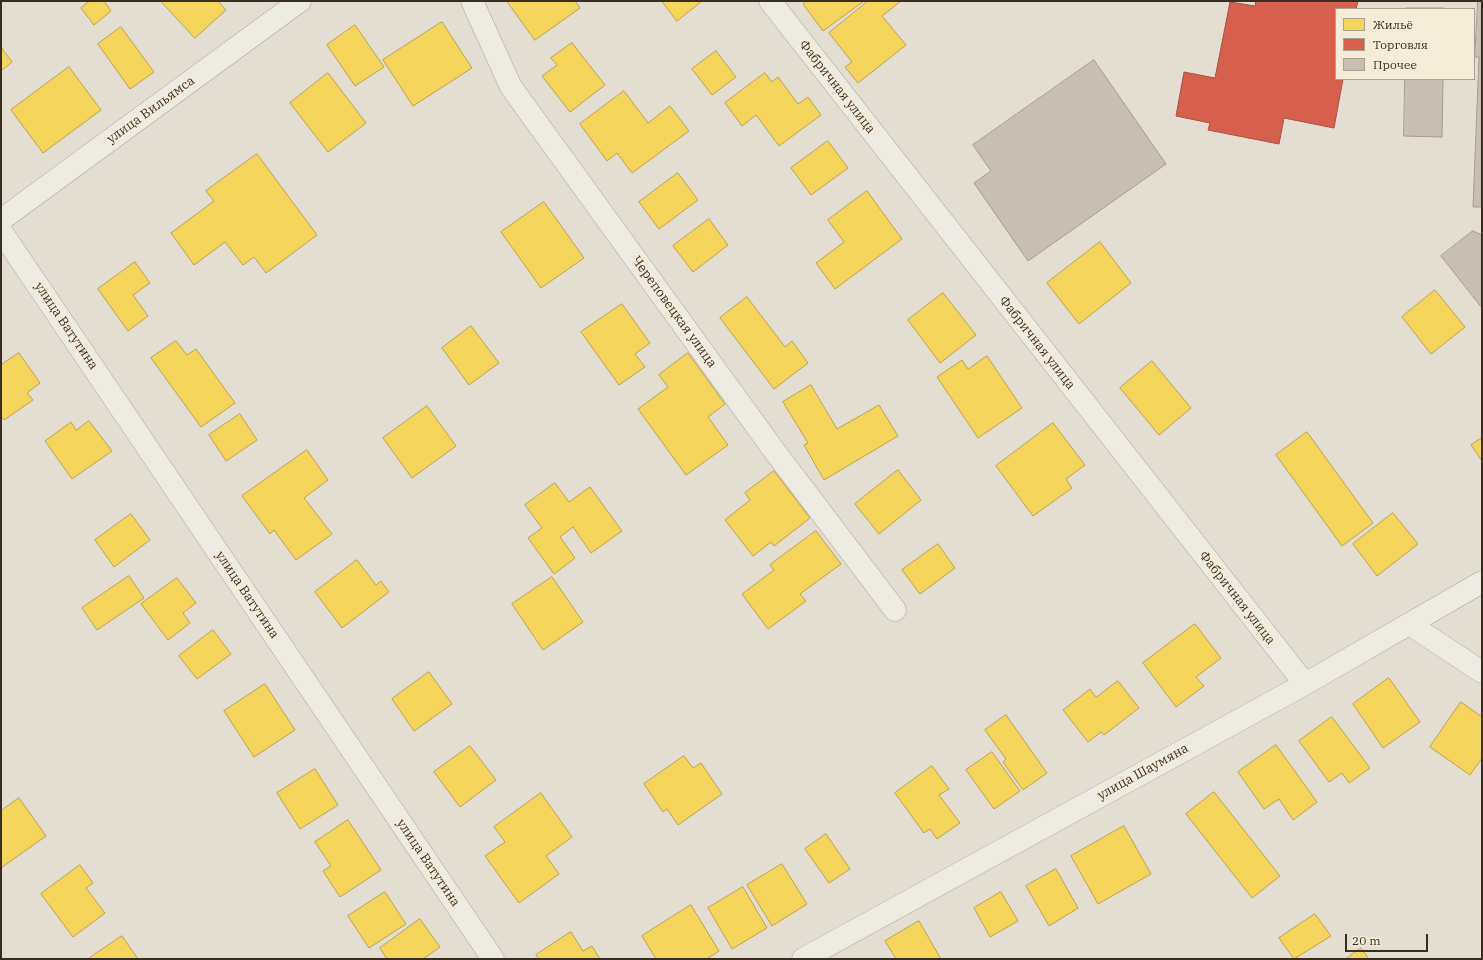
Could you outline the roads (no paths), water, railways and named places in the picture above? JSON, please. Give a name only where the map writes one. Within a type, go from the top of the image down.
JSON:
[{"type":"street","name":"улица Вильямса","points":[[1,220],[300,1]]},
{"type":"street","name":"Череповецкая улица","points":[[472,1],[511,87],[768,442],[895,610]]},
{"type":"street","name":"Фабричная улица","points":[[770,1],[1305,684]]},
{"type":"street","name":"улица Ватутина","points":[[1,231],[493,959]]},
{"type":"street","name":"улица Шаумяна","points":[[803,959],[1305,684],[1482,582]]},
{"type":"street","points":[[1409,624],[1482,672]]}]
